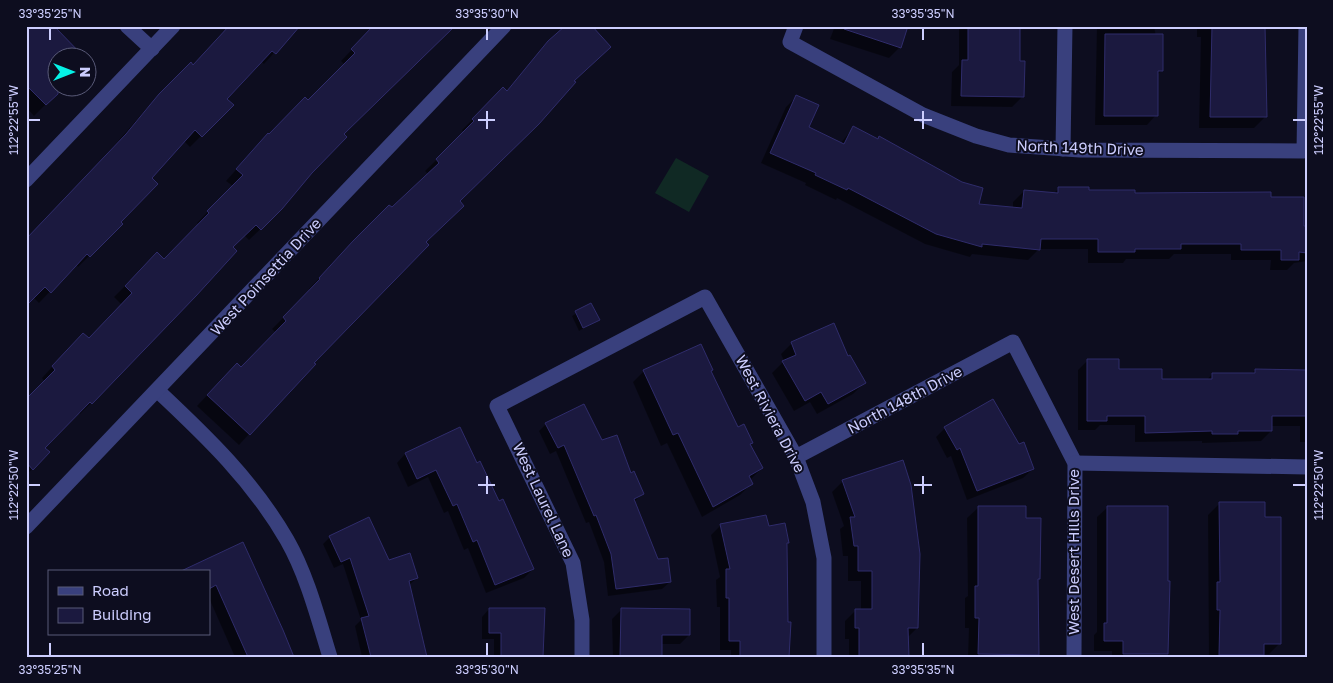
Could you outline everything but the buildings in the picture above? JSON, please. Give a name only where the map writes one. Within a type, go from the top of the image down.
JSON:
[{"type":"street","points":[[127,26],[152,49]]},
{"type":"street","points":[[26,180],[172,26]]},
{"type":"street","name":"West Poinsettia Drive","points":[[26,527],[158,391],[504,26]]},
{"type":"street","name":"North 149th Drive","points":[[796,26],[790,42],[923,115],[976,136],[1009,145],[1063,149],[1304,152],[1306,26]]},
{"type":"street","points":[[1063,149],[1065,26]]},
{"type":"street","name":"West Riviera Drive","points":[[497,406],[705,297],[796,457],[814,502],[824,558],[824,657]]},
{"type":"street","name":"North 148th Drive","points":[[796,457],[1013,342]]},
{"type":"street","name":"West Desert Hills Drive","points":[[1013,342],[1075,463],[1074,657]]},
{"type":"street","points":[[158,391],[217,446],[258,495],[288,541],[313,600],[330,657]]},
{"type":"street","name":"West Laurel Lane","points":[[497,406],[573,564],[582,620],[582,657]]},
{"type":"street","points":[[1075,463],[1307,466]]},
{"type":"green space","points":[[676,158],[709,176],[689,212],[655,193]]}]
